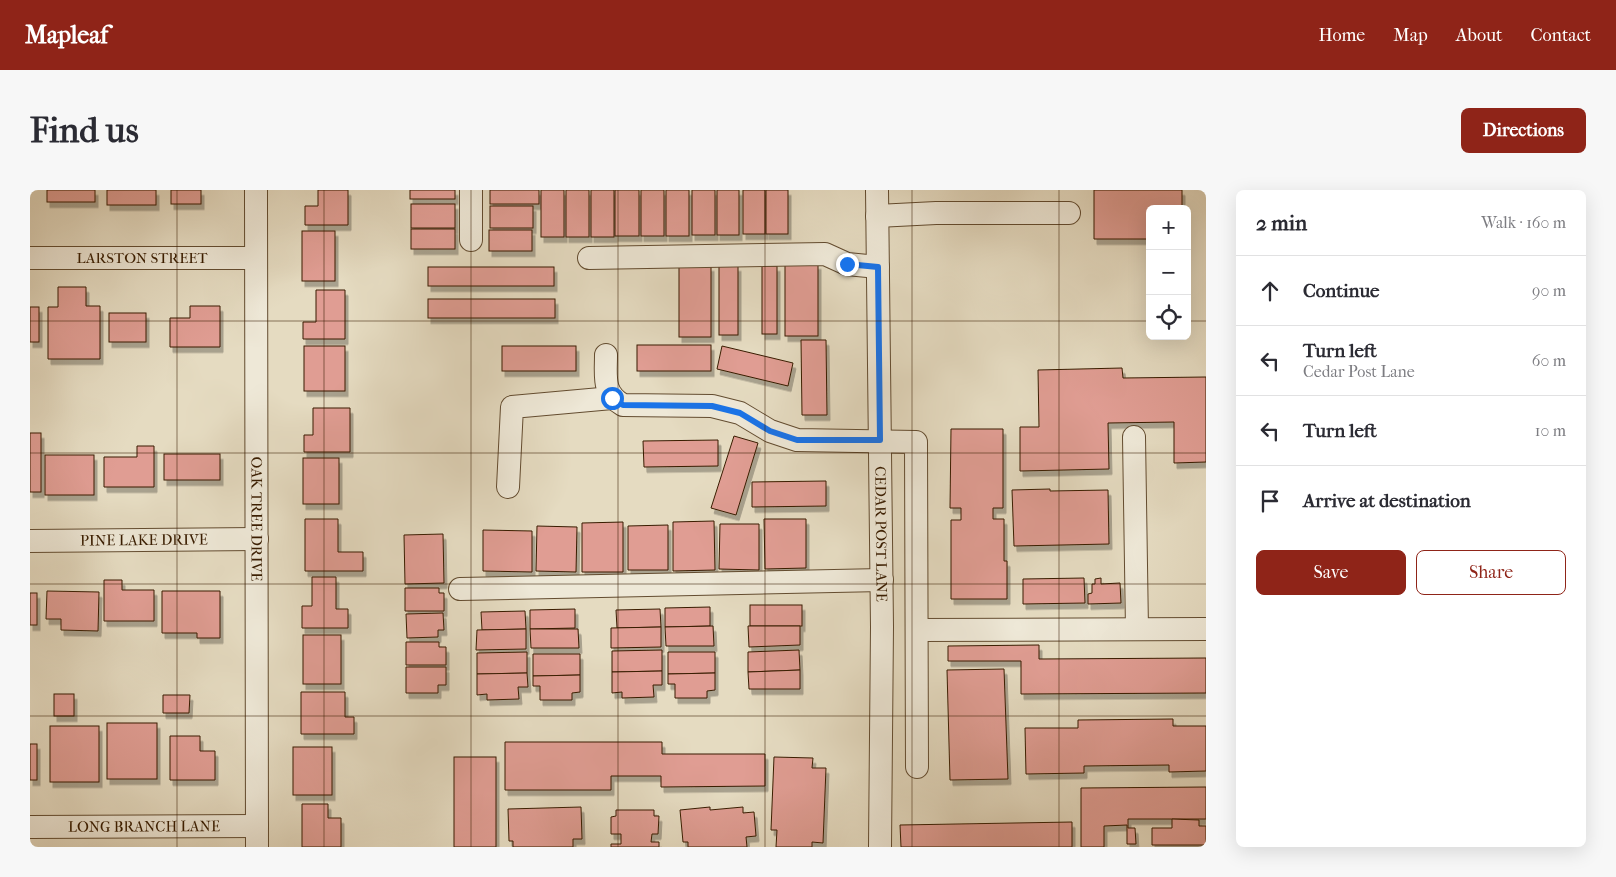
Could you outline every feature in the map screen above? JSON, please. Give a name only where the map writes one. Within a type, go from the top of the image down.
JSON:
[{"type":"street","name":"OAK TREE DRIVE","points":[[256,190],[257,837]]},
{"type":"street","points":[[472,190],[472,240]]},
{"type":"street","name":"CEDAR POST LANE","points":[[877,190],[882,580],[880,847]]},
{"type":"street","points":[[877,216],[936,213],[1069,213]]},
{"type":"street","points":[[589,258],[826,254],[847,264],[878,267]]},
{"type":"street","name":"LARSTON STREET","points":[[30,258],[255,258]]},
{"type":"street","points":[[606,355],[606,384],[612,398],[623,405],[712,406],[740,413],[770,431],[797,440],[916,442],[917,767]]},
{"type":"street","points":[[508,487],[512,407],[612,398]]},
{"type":"street","points":[[1134,437],[1137,629]]},
{"type":"street","name":"PINE LAKE DRIVE","points":[[30,541],[257,539]]},
{"type":"street","points":[[460,590],[882,580]]},
{"type":"street","points":[[916,630],[1206,629]]},
{"type":"street","name":"LONG BRANCH LANE","points":[[30,828],[257,837]]},
{"type":"building","points":[[47,190],[95,190],[95,202],[47,202]]},
{"type":"building","points":[[107,190],[156,190],[156,205],[107,205]]},
{"type":"building","points":[[171,190],[201,190],[201,204],[171,204]]},
{"type":"building","points":[[318,190],[348,190],[348,225],[305,225],[305,206],[318,206]]},
{"type":"building","points":[[410,190],[455,190],[455,199],[410,199]]},
{"type":"building","points":[[490,190],[539,190],[539,204],[490,204]]},
{"type":"building","points":[[541,190],[564,190],[564,237],[541,237]]},
{"type":"building","points":[[566,190],[589,190],[589,237],[566,237]]},
{"type":"building","points":[[591,190],[614,190],[614,237],[591,237]]},
{"type":"building","points":[[615,190],[639,190],[639,236],[615,236]]},
{"type":"building","points":[[641,190],[664,190],[664,236],[641,236]]},
{"type":"building","points":[[666,190],[689,190],[689,236],[666,236]]},
{"type":"building","points":[[692,190],[715,190],[715,235],[692,235]]},
{"type":"building","points":[[717,190],[739,190],[739,235],[717,235]]},
{"type":"building","points":[[743,190],[765,190],[765,234],[743,234]]},
{"type":"building","points":[[766,190],[788,190],[788,234],[766,234]]},
{"type":"building","points":[[1094,190],[1182,190],[1182,205],[1146,205],[1146,239],[1094,239]]},
{"type":"building","points":[[411,204],[455,204],[455,228],[411,228]]},
{"type":"building","points":[[490,206],[533,206],[533,228],[490,228]]},
{"type":"building","points":[[411,229],[455,229],[455,249],[411,249]]},
{"type":"building","points":[[489,230],[532,230],[532,251],[489,251]]},
{"type":"building","points":[[302,231],[335,231],[335,281],[302,281]]},
{"type":"building","points":[[785,264],[818,264],[818,336],[785,336]]},
{"type":"building","points":[[679,266],[711,266],[711,337],[679,337]]},
{"type":"building","points":[[719,266],[738,266],[738,335],[719,335]]},
{"type":"building","points":[[762,266],[777,266],[777,334],[762,334]]},
{"type":"building","points":[[428,267],[554,267],[554,286],[428,286]]},
{"type":"building","points":[[58,287],[86,287],[86,306],[100,306],[100,359],[48,359],[48,307],[58,307]]},
{"type":"building","points":[[316,290],[345,290],[345,339],[303,339],[303,322],[316,322]]},
{"type":"building","points":[[428,299],[555,299],[555,318],[428,318]]},
{"type":"building","points":[[190,306],[220,306],[220,347],[170,347],[170,318],[190,318]]},
{"type":"building","points":[[30,307],[39,307],[39,342],[30,342]]},
{"type":"building","points":[[109,313],[146,313],[146,342],[109,342]]},
{"type":"building","points":[[801,340],[826,340],[827,415],[802,415]]},
{"type":"building","points":[[637,345],[711,345],[711,371],[637,371]]},
{"type":"building","points":[[304,346],[345,346],[345,391],[304,391]]},
{"type":"building","points":[[502,346],[576,346],[576,371],[502,371]]},
{"type":"building","points":[[722,346],[793,363],[788,386],[717,369]]},
{"type":"building","points":[[1122,368],[1123,378],[1206,377],[1206,462],[1174,463],[1174,422],[1108,423],[1109,469],[1020,471],[1020,427],[1039,427],[1038,370]]},
{"type":"building","points":[[313,408],[350,408],[350,452],[304,452],[304,435],[313,435]]},
{"type":"building","points":[[951,429],[1003,429],[1003,508],[993,508],[993,519],[1004,519],[1004,561],[1007,561],[1007,599],[951,599],[951,520],[961,520],[961,508],[950,508]]},
{"type":"building","points":[[30,433],[41,433],[41,492],[30,492]]},
{"type":"building","points":[[734,436],[758,443],[736,515],[711,508]]},
{"type":"building","points":[[718,440],[718,466],[644,467],[643,441]]},
{"type":"building","points":[[137,446],[154,446],[154,487],[104,487],[104,457],[137,457]]},
{"type":"building","points":[[164,454],[220,454],[220,480],[164,480]]},
{"type":"building","points":[[45,455],[94,455],[94,495],[45,495]]},
{"type":"building","points":[[303,458],[339,458],[339,504],[303,504]]},
{"type":"building","points":[[826,481],[826,506],[752,507],[752,482]]},
{"type":"building","points":[[1050,489],[1050,491],[1108,490],[1109,544],[1014,546],[1012,490]]},
{"type":"building","points":[[305,519],[338,519],[338,552],[363,552],[363,571],[305,571]]},
{"type":"building","points":[[764,519],[806,519],[806,568],[765,569]]},
{"type":"building","points":[[714,521],[715,570],[673,571],[673,522]]},
{"type":"building","points":[[623,522],[623,572],[582,572],[582,523]]},
{"type":"building","points":[[720,524],[759,524],[759,570],[719,569]]},
{"type":"building","points":[[668,525],[668,570],[628,570],[628,526]]},
{"type":"building","points":[[537,526],[577,527],[576,572],[536,571]]},
{"type":"building","points":[[483,530],[532,531],[532,572],[483,571]]},
{"type":"building","points":[[443,534],[444,583],[405,584],[404,535]]},
{"type":"building","points":[[312,577],[336,577],[336,609],[348,609],[348,628],[302,628],[302,606],[312,606]]},
{"type":"building","points":[[1084,578],[1085,603],[1023,604],[1023,579]]},
{"type":"building","points":[[1101,578],[1101,584],[1120,583],[1121,603],[1088,604],[1088,594],[1092,593],[1092,584],[1095,584],[1095,579]]},
{"type":"building","points":[[104,580],[122,580],[122,590],[154,590],[154,621],[104,621]]},
{"type":"building","points":[[405,588],[439,588],[439,593],[444,593],[444,611],[405,611]]},
{"type":"building","points":[[47,591],[99,592],[98,631],[61,630],[61,619],[46,619]]},
{"type":"building","points":[[162,591],[220,591],[220,638],[197,638],[197,633],[162,633]]},
{"type":"building","points":[[30,593],[37,593],[37,625],[30,625]]},
{"type":"building","points":[[750,605],[802,605],[802,626],[750,626]]},
{"type":"building","points":[[710,607],[710,626],[665,627],[665,608]]},
{"type":"building","points":[[575,609],[575,628],[530,629],[530,610]]},
{"type":"building","points":[[660,609],[661,627],[617,628],[616,610]]},
{"type":"building","points":[[525,611],[526,629],[482,630],[481,612]]},
{"type":"building","points":[[443,613],[444,630],[438,630],[438,637],[407,638],[406,614]]},
{"type":"building","points":[[713,626],[714,646],[666,646],[665,627]]},
{"type":"building","points":[[748,626],[800,626],[800,645],[749,647]]},
{"type":"building","points":[[661,627],[661,647],[611,648],[611,628]]},
{"type":"building","points":[[526,629],[526,649],[476,650],[477,630]]},
{"type":"building","points":[[530,629],[578,629],[579,648],[531,648]]},
{"type":"building","points":[[303,635],[341,635],[341,684],[303,684]]},
{"type":"building","points":[[406,642],[439,642],[439,647],[446,647],[446,665],[406,665]]},
{"type":"building","points":[[1039,645],[1039,659],[1206,658],[1206,693],[1021,694],[1021,661],[948,661],[948,646]]},
{"type":"building","points":[[662,650],[662,671],[612,672],[612,651]]},
{"type":"building","points":[[799,650],[800,670],[748,672],[748,652]]},
{"type":"building","points":[[527,652],[527,673],[477,674],[477,653]]},
{"type":"building","points":[[668,652],[715,652],[715,673],[668,674]]},
{"type":"building","points":[[533,654],[580,654],[580,675],[533,676]]},
{"type":"building","points":[[406,667],[446,667],[446,685],[438,685],[438,693],[406,693]]},
{"type":"building","points":[[1004,669],[1008,779],[950,780],[947,670]]},
{"type":"building","points":[[800,670],[800,689],[749,689],[748,672]]},
{"type":"building","points":[[662,671],[662,685],[653,685],[654,697],[622,698],[622,692],[612,693],[612,672]]},
{"type":"building","points":[[527,673],[528,687],[518,687],[519,699],[487,700],[487,694],[477,695],[477,674]]},
{"type":"building","points":[[715,673],[715,690],[707,691],[707,698],[675,698],[675,684],[668,684],[668,674]]},
{"type":"building","points":[[580,675],[580,692],[572,693],[572,700],[540,700],[540,686],[533,686],[533,676]]},
{"type":"building","points":[[301,692],[345,692],[345,717],[354,717],[354,734],[301,734]]},
{"type":"building","points":[[54,694],[74,694],[74,716],[54,716]]},
{"type":"building","points":[[163,695],[190,695],[189,713],[163,713]]},
{"type":"building","points":[[1173,719],[1173,726],[1206,726],[1206,771],[1169,772],[1169,765],[1084,766],[1084,773],[1026,774],[1025,728],[1078,728],[1078,720]]},
{"type":"building","points":[[107,723],[157,723],[157,779],[107,779]]},
{"type":"building","points":[[50,726],[99,726],[99,782],[50,782]]},
{"type":"building","points":[[170,736],[200,736],[200,751],[215,751],[215,780],[170,780]]},
{"type":"building","points":[[505,742],[662,742],[662,754],[765,754],[765,786],[661,787],[661,776],[611,776],[611,790],[505,790]]},
{"type":"building","points":[[30,744],[37,744],[37,780],[30,780]]},
{"type":"building","points":[[293,747],[332,747],[332,795],[293,795]]},
{"type":"building","points":[[454,757],[496,757],[496,847],[454,847]]},
{"type":"building","points":[[774,757],[813,758],[812,768],[826,768],[823,843],[812,842],[812,847],[776,847],[777,830],[771,830]]},
{"type":"building","points":[[1206,787],[1206,819],[1128,819],[1128,828],[1135,828],[1136,844],[1127,844],[1127,825],[1104,826],[1104,847],[1081,847],[1081,788]]},
{"type":"building","points":[[302,804],[328,804],[328,818],[341,818],[341,847],[302,847]]},
{"type":"building","points":[[581,807],[582,839],[573,839],[573,847],[513,847],[513,841],[509,841],[508,809]]},
{"type":"building","points":[[710,807],[710,810],[743,807],[743,813],[754,812],[756,836],[746,837],[747,847],[688,847],[688,842],[683,842],[680,810]]},
{"type":"building","points":[[616,810],[654,810],[654,816],[659,816],[658,834],[652,834],[651,842],[659,842],[659,847],[611,847],[611,844],[621,844],[621,834],[611,834],[611,817],[616,816]]},
{"type":"building","points":[[1172,819],[1199,820],[1199,826],[1206,826],[1206,845],[1152,845],[1152,828],[1172,828]]},
{"type":"building","points":[[1072,822],[1072,847],[901,847],[900,825]]},
{"type":"route","points":[[612,398],[623,405],[686,404],[712,406],[740,413],[770,431],[797,440],[880,440],[878,267],[847,264]]}]
